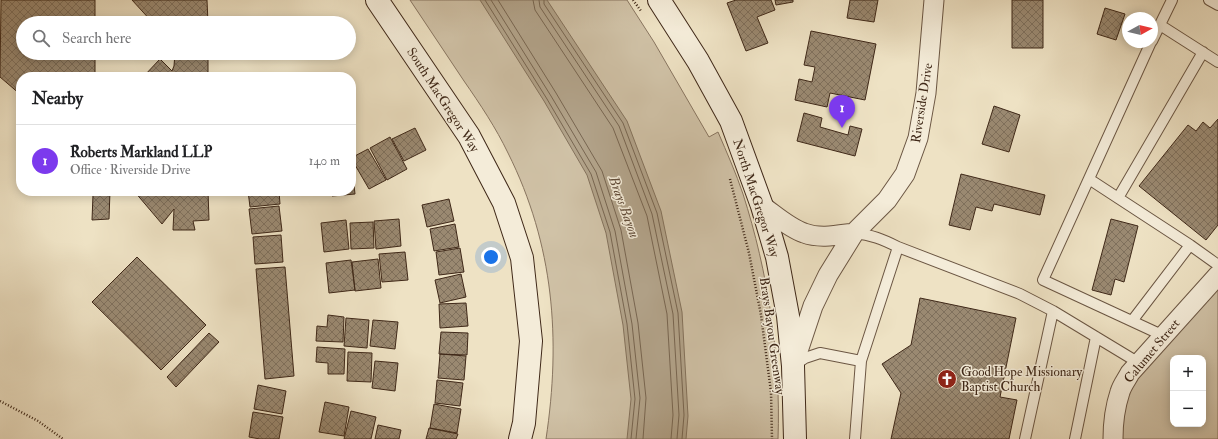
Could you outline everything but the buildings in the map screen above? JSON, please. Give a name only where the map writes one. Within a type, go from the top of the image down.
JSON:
[{"type":"main road","name":"South MacGregor Way","points":[[377,0],[470,136],[504,203],[522,258],[531,341],[524,423],[520,439]]},
{"type":"main road","name":"North MacGregor Way","points":[[659,0],[698,61],[731,121],[762,206],[777,258],[788,316],[793,366],[795,439]]},
{"type":"street","name":"Riverside Drive","points":[[793,366],[813,306],[828,274],[854,233],[887,200],[905,174],[918,138],[926,93],[934,0]]},
{"type":"street","points":[[762,206],[804,233],[827,236],[854,233]]},
{"type":"street","name":"Calumet Street","points":[[1113,439],[1113,429],[1120,391],[1130,373],[1218,275]]},
{"type":"lane","points":[[1158,29],[1172,0]]},
{"type":"lane","points":[[1209,0],[1218,5]]},
{"type":"lane","points":[[1160,25],[1218,62]]},
{"type":"lane","points":[[1149,48],[1043,280],[1164,336]]},
{"type":"lane","points":[[1118,198],[1203,52]]},
{"type":"lane","points":[[1089,179],[1218,265]]},
{"type":"lane","points":[[854,233],[870,235],[882,239],[898,247],[1020,294],[1053,311],[1139,363]]},
{"type":"lane","points":[[1132,321],[1190,245]]},
{"type":"lane","points":[[855,439],[861,361],[898,247]]},
{"type":"lane","points":[[1024,439],[1053,311]]},
{"type":"lane","points":[[1075,439],[1096,337]]},
{"type":"lane","points":[[793,366],[805,358],[820,353],[861,361]]},
{"type":"path","points":[[633,0],[641,12]]},
{"type":"path","name":"Brays Bayou Greenway","points":[[729,176],[749,253],[761,315],[771,392],[772,439]]},
{"type":"path","points":[[0,401],[38,421],[63,439]]},
{"type":"shaded area","points":[[410,0],[627,0],[654,42],[709,137],[718,132],[743,194],[752,224],[766,284],[771,315],[777,377],[778,439],[546,439],[551,402],[553,329],[550,293],[544,258],[535,222],[523,188],[498,134],[482,107]]},
{"type":"shaded area","points":[[1218,284],[1218,439],[1121,439],[1123,409],[1132,386],[1144,366]]},
{"type":"water","name":"Brays Bayou","points":[[480,0],[547,0],[627,121],[661,211],[682,312],[688,416],[686,439],[627,439],[631,399],[623,325],[606,233],[587,175],[544,101]]},
{"type":"place","name":"Roberts Markland LLP","points":[[842,128]]},
{"type":"place","name":"Good Hope Missionary Baptist Church","points":[[947,379]]}]
